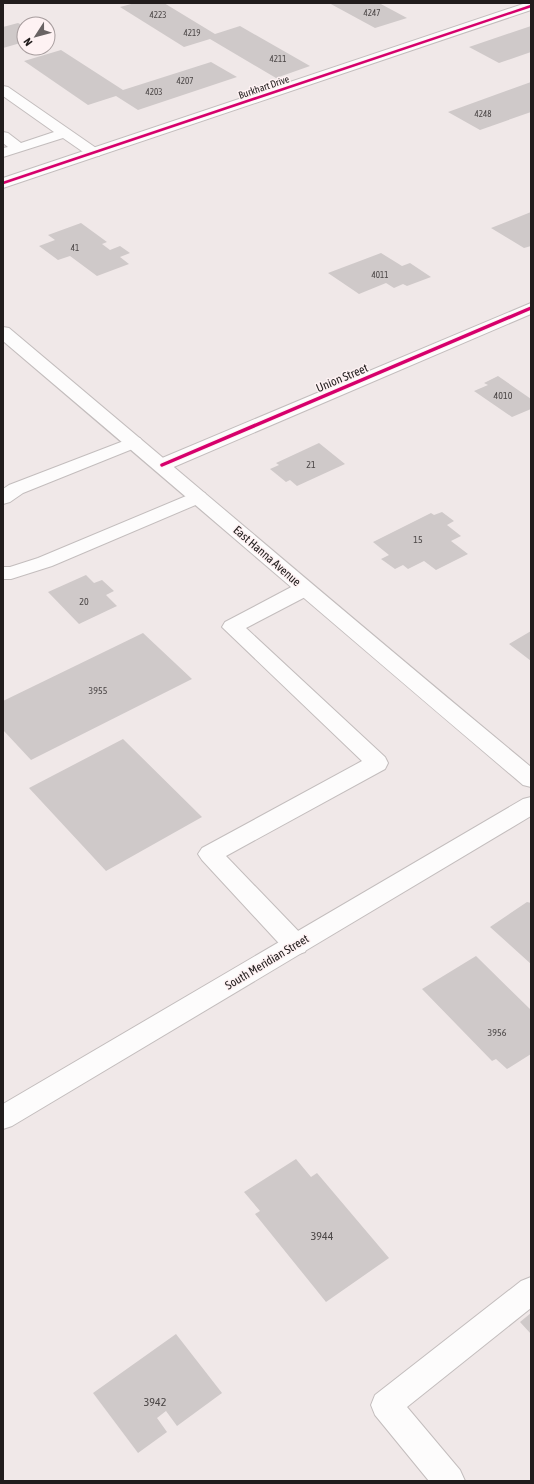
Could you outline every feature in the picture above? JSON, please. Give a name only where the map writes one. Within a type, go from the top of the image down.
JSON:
[{"type":"street","name":"Burkhart Drive","points":[[3,183],[531,6]]},
{"type":"street","points":[[3,90],[94,152]]},
{"type":"street","points":[[3,153],[65,133]]},
{"type":"street","points":[[3,136],[19,148]]},
{"type":"street","name":"Union Street","points":[[162,465],[531,308]]},
{"type":"street","name":"East Hanna Avenue","points":[[3,332],[162,465],[364,640],[531,779]]},
{"type":"street","points":[[3,498],[16,489],[134,442]]},
{"type":"street","points":[[3,573],[11,573],[45,562],[198,497]]},
{"type":"street","points":[[296,945],[210,854],[377,763],[232,627],[304,589]]},
{"type":"street","name":"South Meridian Street","points":[[3,1118],[531,805]]},
{"type":"street","points":[[449,1481],[386,1405],[531,1290]]},
{"type":"building","points":[[135,3],[164,3],[215,34],[240,26],[310,66],[276,78],[210,39],[184,47],[120,7]]},
{"type":"building","points":[[329,3],[379,3],[407,18],[375,28]]},
{"type":"building","points":[[16,24],[16,44],[3,48],[3,27]]},
{"type":"building","points":[[531,26],[531,52],[499,63],[469,47]]},
{"type":"building","points":[[61,50],[123,90],[211,62],[237,77],[138,110],[116,96],[88,105],[24,61],[41,56],[56,56],[56,51]]},
{"type":"building","points":[[531,82],[531,112],[480,130],[448,112]]},
{"type":"building","points":[[531,212],[531,246],[524,248],[491,228]]},
{"type":"building","points":[[81,223],[107,242],[102,244],[110,250],[120,246],[130,253],[120,257],[129,264],[97,276],[70,256],[58,260],[39,246],[55,240],[48,235]]},
{"type":"building","points":[[381,253],[402,266],[410,263],[431,277],[407,286],[403,284],[394,288],[386,283],[359,294],[328,273]]},
{"type":"building","points":[[498,376],[531,399],[531,409],[512,417],[474,391],[488,385],[484,383]]},
{"type":"building","points":[[319,443],[345,464],[297,486],[290,480],[286,482],[270,469],[279,465],[276,463]]},
{"type":"building","points":[[442,512],[454,521],[447,525],[461,536],[451,541],[468,554],[436,570],[424,561],[408,569],[403,565],[395,569],[381,559],[389,555],[373,542],[431,513],[434,515]]},
{"type":"building","points":[[86,575],[94,583],[102,580],[114,591],[106,595],[117,606],[79,624],[48,592]]},
{"type":"building","points":[[531,631],[531,661],[509,644]]},
{"type":"building","points":[[143,633],[192,679],[31,760],[3,730],[3,701]]},
{"type":"building","points":[[123,739],[202,817],[106,871],[29,788]]},
{"type":"building","points":[[527,902],[531,903],[531,964],[490,927]]},
{"type":"building","points":[[476,956],[531,1010],[531,1054],[507,1069],[496,1059],[492,1061],[422,989]]},
{"type":"building","points":[[296,1159],[311,1177],[317,1173],[389,1258],[326,1302],[255,1214],[260,1211],[244,1192]]},
{"type":"building","points":[[531,1313],[531,1334],[520,1322]]},
{"type":"building","points":[[176,1334],[222,1393],[177,1426],[166,1411],[157,1418],[167,1432],[138,1453],[93,1393]]},
{"type":"cycle path","points":[[3,183],[531,6]]},
{"type":"cycle path","points":[[162,465],[531,308]]}]
